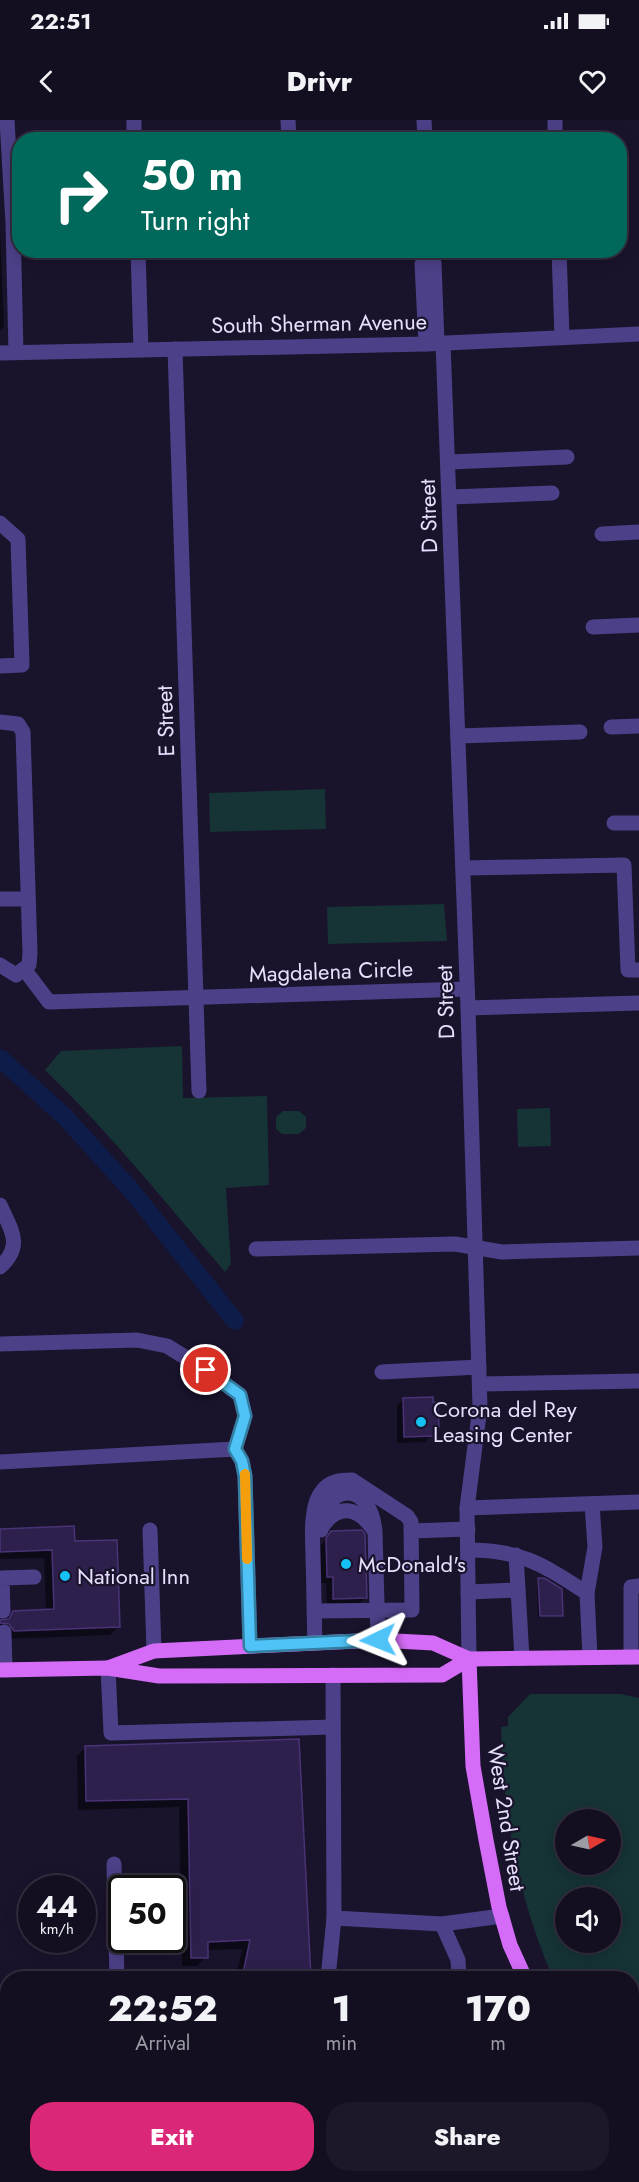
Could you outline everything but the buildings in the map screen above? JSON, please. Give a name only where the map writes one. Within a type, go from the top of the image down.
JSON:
[{"type":"main road","points":[[108,1668],[154,1651],[378,1640],[433,1643],[469,1659],[635,1657]]},
{"type":"main road","points":[[3,1670],[108,1668],[159,1676],[442,1676],[469,1659]]},
{"type":"main road","name":"West 2nd Street","points":[[469,1659],[473,1766],[502,1916],[510,1945],[522,1971]]},
{"type":"street","points":[[7,120],[12,206]]},
{"type":"street","points":[[14,258],[16,352]]},
{"type":"street","points":[[138,258],[141,350]]},
{"type":"street","name":"D Street","points":[[431,258],[434,263],[435,343],[449,462],[480,1384],[480,1407],[468,1508],[469,1659]]},
{"type":"street","points":[[559,258],[562,337]]},
{"type":"street","name":"South Sherman Avenue","points":[[0,353],[435,343],[639,334]]},
{"type":"street","name":"E Street","points":[[175,349],[199,1091]]},
{"type":"street","points":[[449,462],[567,457]]},
{"type":"street","points":[[450,497],[552,493]]},
{"type":"street","points":[[0,523],[18,539],[22,665],[0,666]]},
{"type":"street","points":[[602,534],[639,532]]},
{"type":"street","points":[[593,627],[639,625]]},
{"type":"street","points":[[0,722],[18,724],[23,732],[30,965],[16,975],[0,965]]},
{"type":"street","points":[[611,727],[639,726]]},
{"type":"street","points":[[458,736],[580,732]]},
{"type":"street","points":[[614,823],[639,823]]},
{"type":"street","points":[[463,868],[624,865],[628,970],[639,970]]},
{"type":"street","points":[[0,900],[28,899]]},
{"type":"street","name":"Magdalena Circle","points":[[24,969],[49,1002],[467,989]]},
{"type":"street","points":[[468,1008],[639,1003]]},
{"type":"street","points":[[0,1205],[14,1236],[10,1257],[0,1267]]},
{"type":"street","points":[[256,1249],[455,1244],[502,1252],[639,1248]]},
{"type":"street","points":[[0,1344],[137,1340],[167,1346],[206,1370],[240,1395],[245,1416],[235,1449],[242,1461],[245,1476],[250,1646]]},
{"type":"street","points":[[382,1372],[479,1367]]},
{"type":"street","points":[[480,1384],[639,1380]]},
{"type":"street","points":[[0,1462],[235,1449]]},
{"type":"street","points":[[352,1480],[407,1516],[411,1527],[412,1610],[318,1611],[312,1524],[314,1511],[324,1489],[332,1483],[352,1480]]},
{"type":"street","points":[[315,1643],[323,1513],[328,1504],[339,1495],[349,1493],[357,1495],[411,1527],[468,1529]]},
{"type":"street","points":[[364,1500],[374,1519],[378,1640]]},
{"type":"street","points":[[468,1508],[639,1502]]},
{"type":"street","points":[[590,1657],[588,1593],[596,1546],[592,1504]]},
{"type":"street","points":[[321,1528],[329,1516],[338,1512],[351,1511],[361,1514],[375,1532]]},
{"type":"street","points":[[150,1530],[154,1651]]},
{"type":"street","points":[[468,1550],[493,1550],[516,1555],[554,1572],[588,1593]]},
{"type":"street","points":[[516,1555],[522,1658]]},
{"type":"street","points":[[3,1611],[2,1578],[34,1577]]},
{"type":"street","points":[[635,1657],[631,1587],[639,1586]]},
{"type":"street","points":[[468,1592],[518,1590]]},
{"type":"street","points":[[3,1670],[4,1632]]},
{"type":"street","points":[[108,1668],[111,1732],[333,1727]]},
{"type":"street","points":[[329,1971],[334,1918],[333,1675]]},
{"type":"street","points":[[114,1864],[117,1971]]},
{"type":"street","points":[[334,1918],[442,1924],[502,1916]]},
{"type":"street","points":[[442,1924],[458,1960],[459,1971]]},
{"type":"green space","points":[[325,789],[326,829],[210,832],[209,793]]},
{"type":"green space","points":[[444,904],[447,941],[328,944],[327,907]]},
{"type":"green space","points":[[182,1046],[183,1098],[267,1096],[269,1185],[226,1188],[231,1264],[225,1272],[115,1143],[45,1070],[61,1051]]},
{"type":"green space","points":[[550,1108],[551,1146],[518,1147],[517,1109]]},
{"type":"green space","points":[[283,1111],[299,1111],[306,1117],[306,1128],[299,1134],[282,1134],[276,1129],[276,1117]]},
{"type":"green space","points":[[530,1694],[621,1694],[639,1698],[639,1971],[550,1971],[530,1917],[515,1855],[505,1792],[501,1727],[508,1726],[508,1717]]},
{"type":"waterway","points":[[0,1058],[65,1117],[132,1191],[235,1321]]},
{"type":"slow traffic","points":[[245,1474],[247,1559]]},
{"type":"place","name":"Corona del Rey Leasing Center","points":[[421,1422]]},
{"type":"place","name":"McDonald's","points":[[346,1564]]},
{"type":"place","name":"National Inn","points":[[65,1576]]},
{"type":"route","points":[[206,1370],[240,1395],[245,1416],[235,1449],[242,1461],[245,1476],[250,1646],[378,1640]]}]
